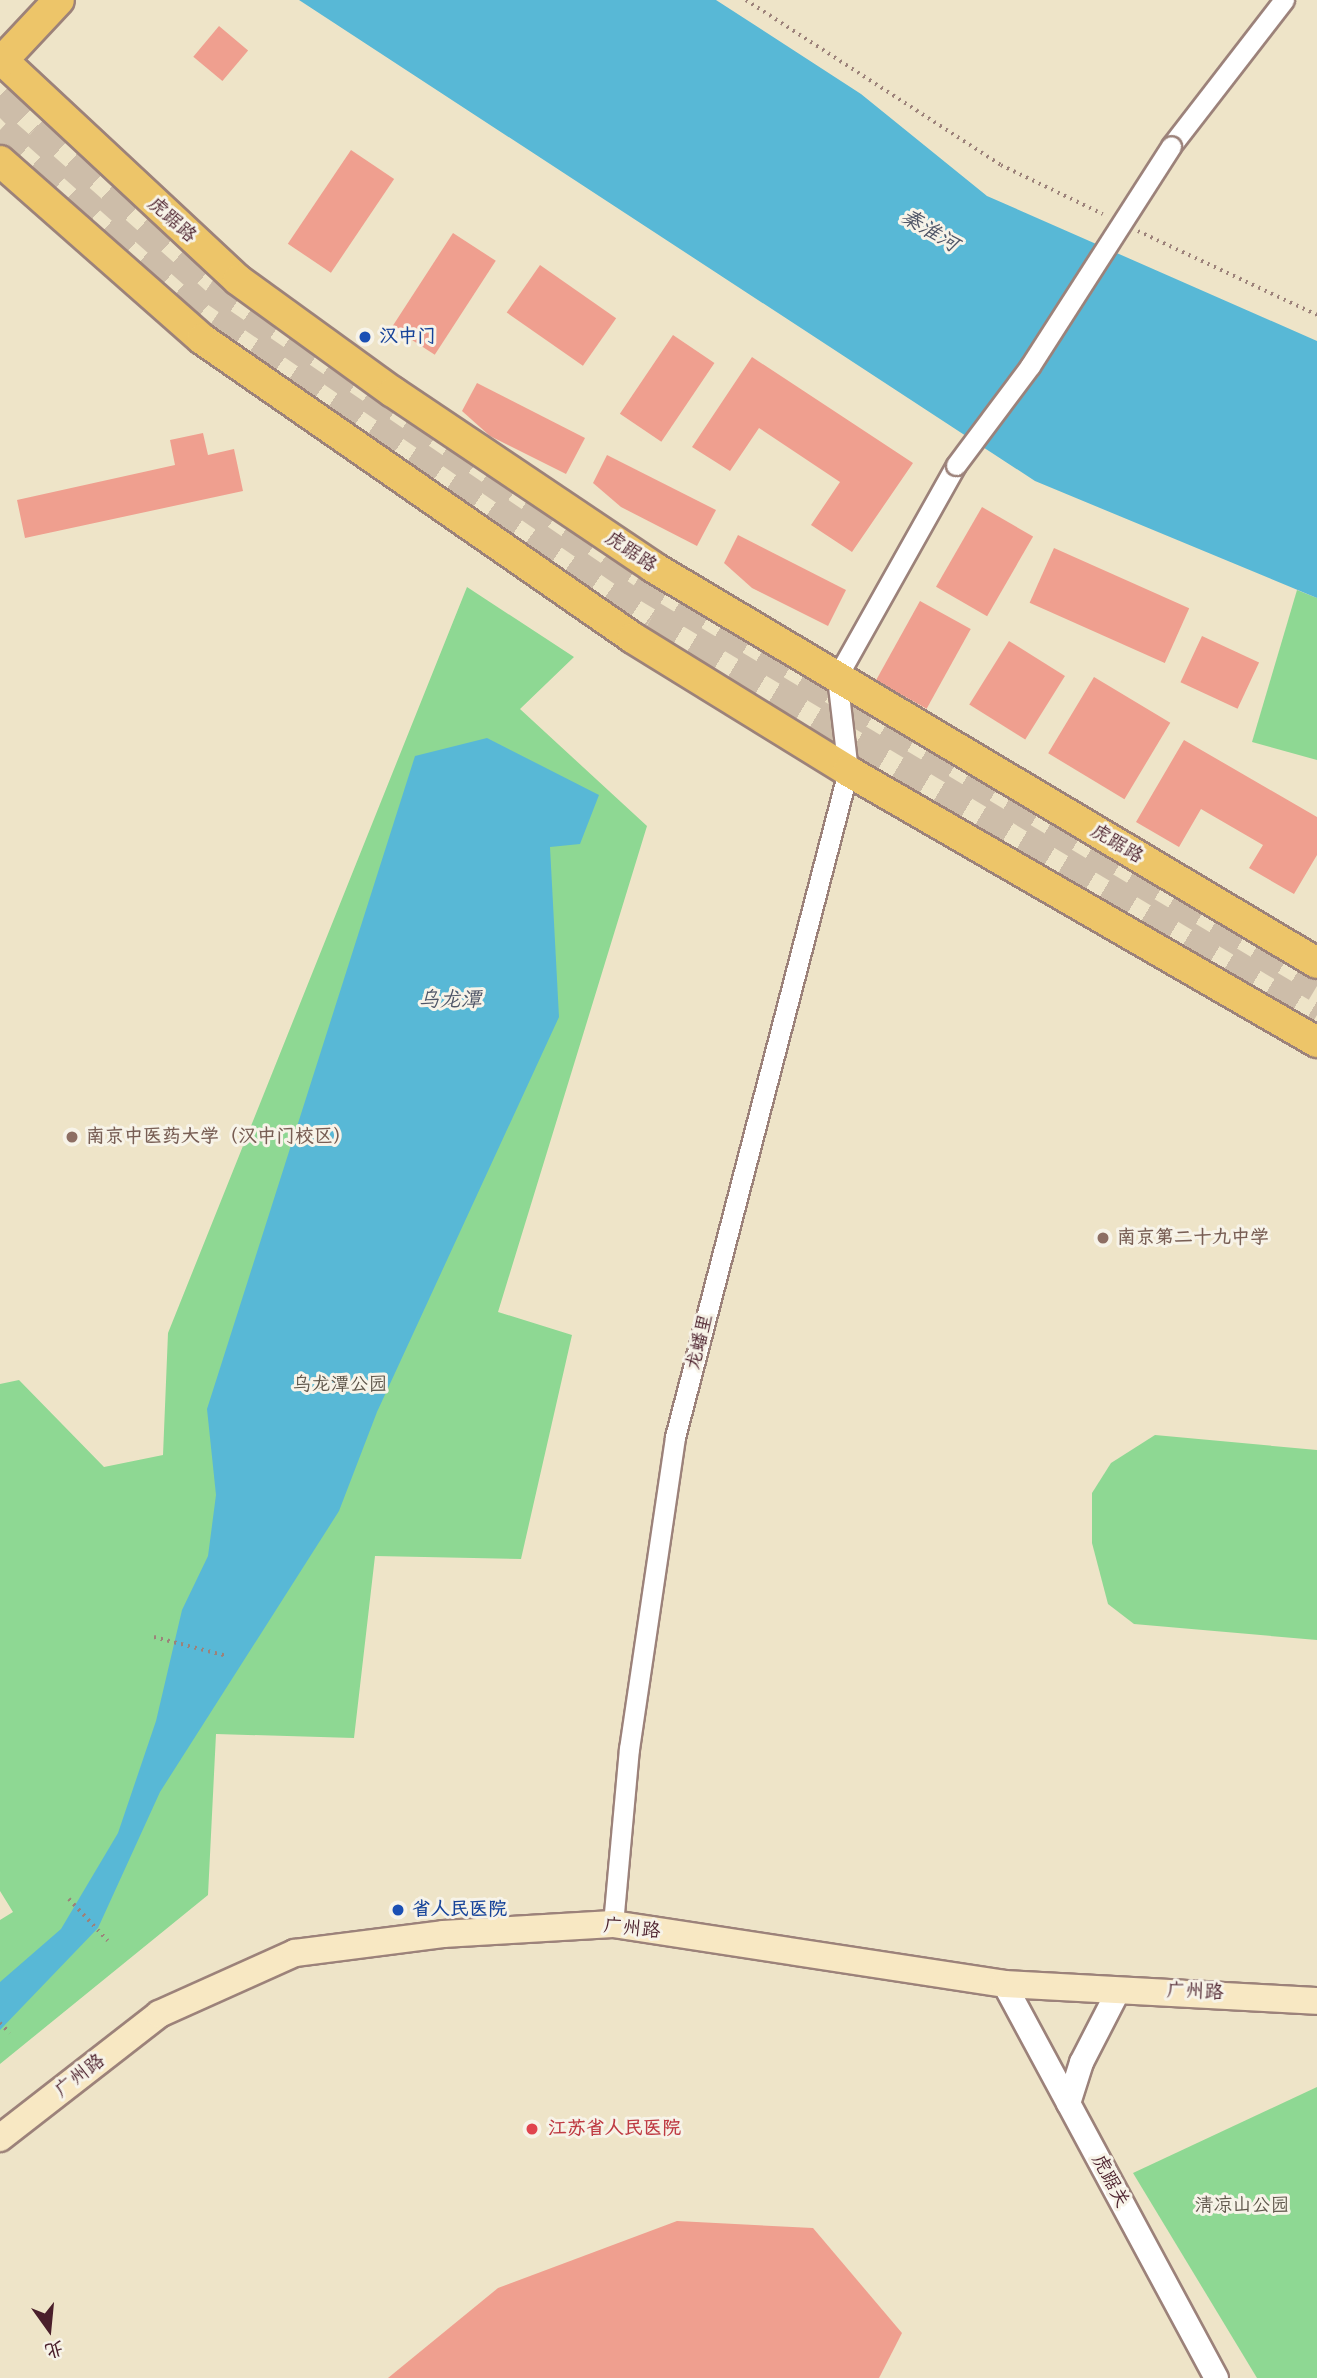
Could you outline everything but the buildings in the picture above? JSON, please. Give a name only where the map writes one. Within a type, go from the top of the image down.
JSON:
[{"type":"main road","points":[[1,61],[56,3]]},
{"type":"main road","name":"虎踞路","points":[[1,61],[238,280],[393,392],[653,567],[1317,963]]},
{"type":"main road","points":[[0,161],[202,339],[633,638],[849,771],[1317,1042]]},
{"type":"main road","name":"广州路","points":[[0,2138],[159,2014],[295,1953],[443,1934],[613,1924],[1004,1984],[1317,2001]]},
{"type":"street","points":[[849,771],[837,677],[956,465],[1030,366],[1171,146],[1284,0]]},
{"type":"street","name":"龙蟠里","points":[[613,1924],[629,1749],[675,1437],[849,771]]},
{"type":"street","name":"虎踞关","points":[[1004,1984],[1216,2378]]},
{"type":"street","points":[[1068,2103],[1081,2062],[1118,1990]]},
{"type":"path","points":[[746,0],[1001,165],[1114,219]]},
{"type":"path","points":[[1126,225],[1317,315]]},
{"type":"path","points":[[154,1637],[227,1656]]},
{"type":"path","points":[[69,1899],[108,1941]]},
{"type":"path","points":[[0,2023],[10,2033]]},
{"type":"green space","name":"乌龙潭公园","points":[[467,587],[574,657],[520,709],[647,826],[498,1312],[572,1335],[521,1559],[375,1556],[354,1738],[216,1734],[208,1895],[0,2064],[0,1920],[13,1912],[0,1891],[0,1384],[19,1380],[104,1467],[163,1455],[168,1333]]},
{"type":"green space","points":[[1297,590],[1317,598],[1317,760],[1252,742]]},
{"type":"green space","points":[[1155,1435],[1317,1450],[1317,1640],[1134,1624],[1108,1604],[1092,1543],[1092,1493],[1111,1463]]},
{"type":"green space","name":"清凉山公园","points":[[1317,2087],[1317,2378],[1257,2378],[1133,2173]]},
{"type":"water","name":"秦淮河","points":[[299,0],[716,0],[861,94],[987,196],[1317,341],[1317,598],[1035,481]]},
{"type":"water","name":"乌龙潭","points":[[487,738],[599,795],[580,844],[550,847],[559,1017],[377,1412],[339,1511],[160,1792],[98,1928],[0,2030],[0,1982],[61,1929],[118,1833],[156,1721],[182,1610],[208,1556],[216,1495],[207,1409],[415,756]]},
{"type":"tunnel","points":[[0,95],[34,130],[209,286],[637,580],[1317,986]]},
{"type":"tunnel","points":[[0,130],[214,319],[652,617],[1317,1015]]},
{"type":"place","name":"汉中门","points":[[365,337]]},
{"type":"place","name":"南京中医药大学（汉中门校区）","points":[[72,1137]]},
{"type":"place","name":"南京第二十九中学","points":[[1103,1238]]},
{"type":"place","name":"省人民医院","points":[[398,1910]]},
{"type":"place","name":"江苏省人民医院","points":[[532,2129]]}]
